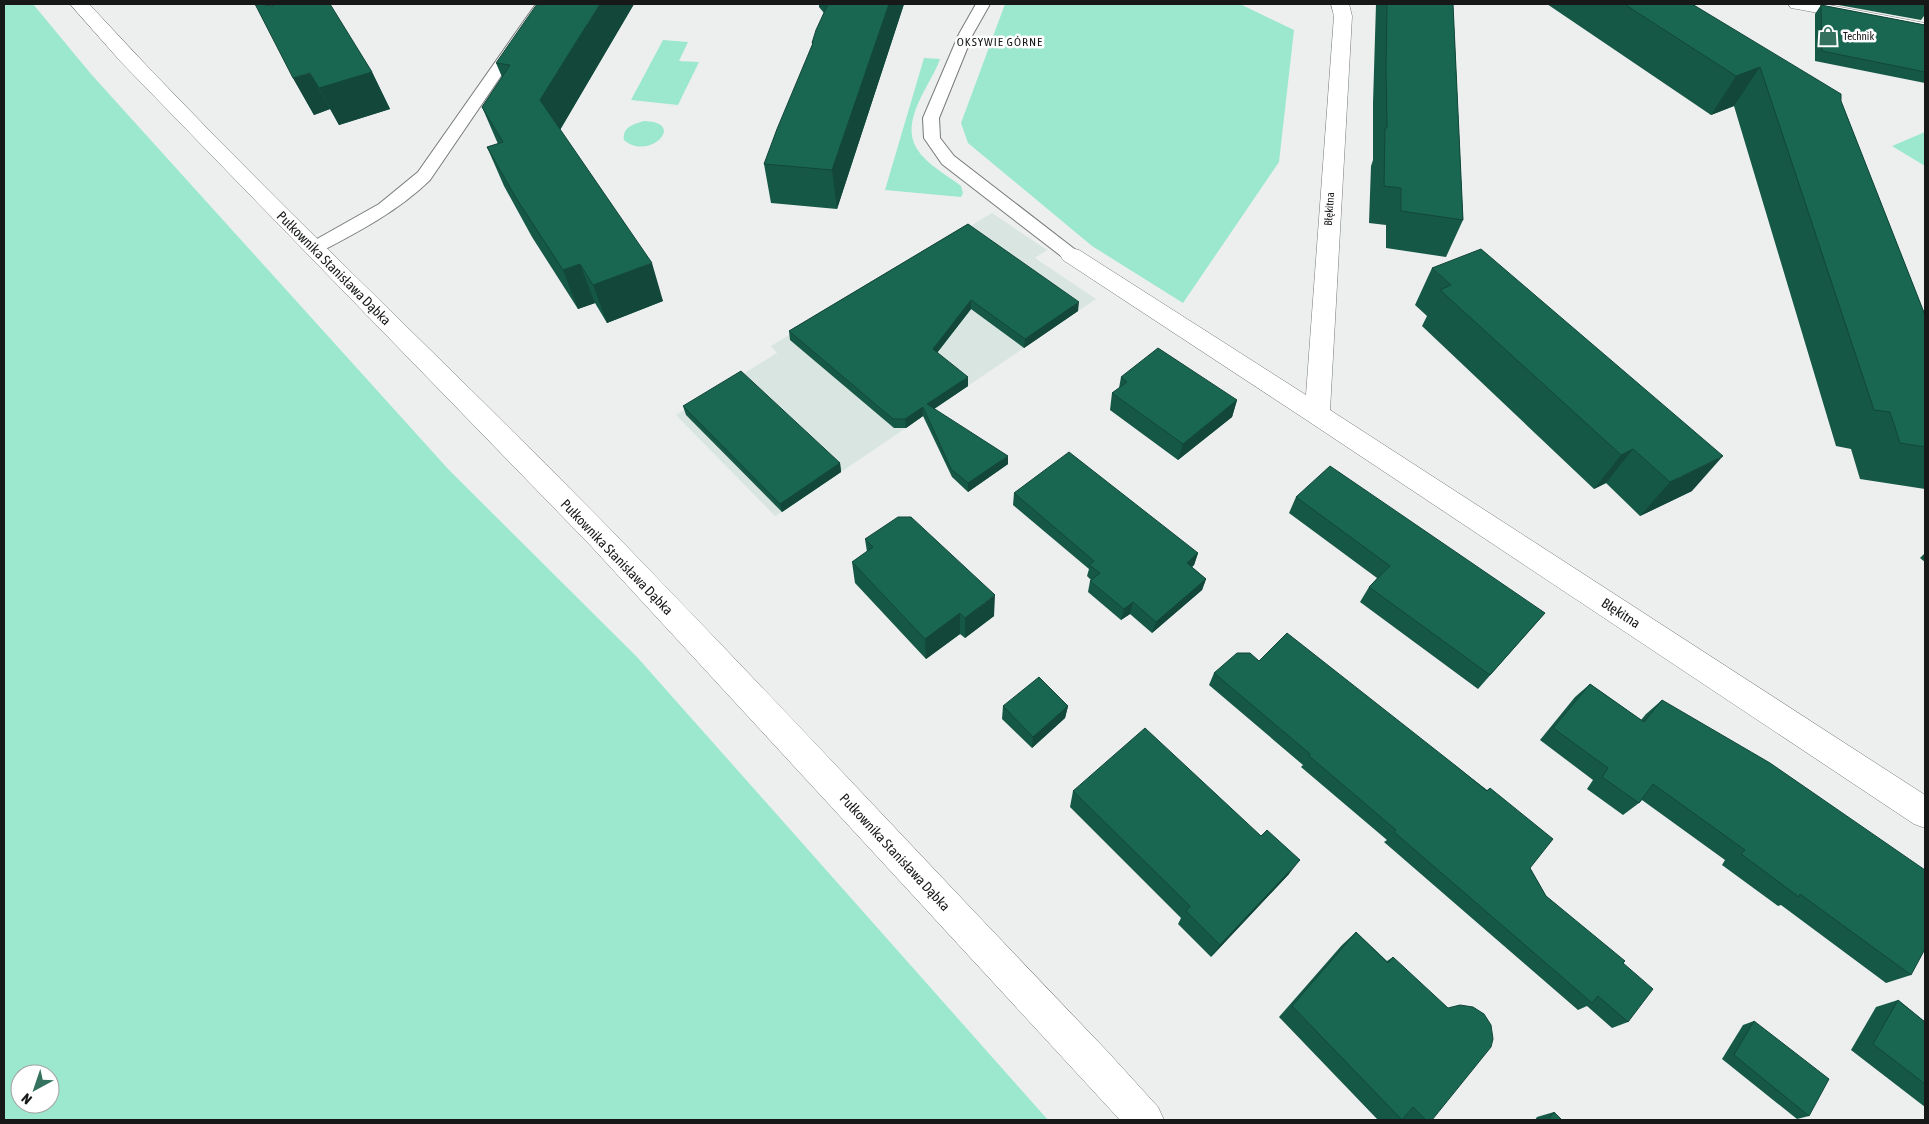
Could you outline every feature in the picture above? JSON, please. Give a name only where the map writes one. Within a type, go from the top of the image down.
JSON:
[{"type":"street","name":"Pułkownika Stanisława Dąbka","points":[[79,4],[128,58],[600,537],[1145,1120]]},
{"type":"street","name":"Błękitna","points":[[1317,414],[1343,16],[1340,4]]},
{"type":"street","points":[[1797,4],[1925,28]]},
{"type":"street","name":"Błękitna","points":[[1071,255],[1925,813]]},
{"type":"lane","points":[[314,248],[383,211],[406,194],[424,176],[543,4]]},
{"type":"lane","points":[[983,4],[966,34],[931,118],[932,138],[948,160],[1071,255]]},
{"type":"shaded area","points":[[992,213],[1047,250],[1035,258],[1096,299],[782,512],[775,516],[676,415],[777,353],[771,346]]},
{"type":"green space","points":[[4,4],[33,4],[91,74],[449,470],[637,657],[1048,1120],[4,1120]]},
{"type":"green space","points":[[1005,4],[1240,4],[1294,30],[1279,162],[1183,303],[1092,246],[968,143],[961,123]]},
{"type":"green space","points":[[663,40],[688,42],[679,61],[699,62],[678,105],[631,100]]},
{"type":"green space","points":[[924,58],[940,59],[918,103],[912,126],[912,138],[917,149],[926,160],[961,186],[963,193],[961,197],[885,190]]},
{"type":"green space","points":[[644,121],[657,123],[663,127],[664,133],[660,139],[653,144],[644,146],[634,146],[624,140],[627,129]]},
{"type":"green space","points":[[1925,132],[1925,166],[1892,146]]},
{"type":"building","points":[[255,4],[273,6],[272,4],[330,4],[372,72],[319,88],[310,73],[293,78]]},
{"type":"building","points":[[537,4],[600,4],[540,100],[652,263],[593,285],[580,264],[563,270],[516,198],[487,147],[503,142],[482,107],[510,65],[496,63]]},
{"type":"building","points":[[828,4],[889,4],[832,170],[764,164],[813,43],[816,30]]},
{"type":"building","points":[[1387,4],[1453,4],[1463,220],[1401,211],[1401,188],[1384,186],[1385,128],[1387,128]]},
{"type":"building","points":[[1624,4],[1692,4],[1841,94],[1841,101],[1925,315],[1925,447],[1900,443],[1890,412],[1874,410],[1760,67],[1736,76]]},
{"type":"building","points":[[1821,5],[1925,25],[1925,72],[1822,51]]},
{"type":"building","points":[[968,224],[1079,302],[1025,339],[971,300],[933,349],[968,377],[927,404],[1008,456],[968,483],[951,469],[923,407],[905,419],[893,419],[789,331]]},
{"type":"building","points":[[1481,249],[1723,456],[1670,482],[1633,449],[1621,455],[1440,290],[1451,285],[1432,268]]},
{"type":"building","points":[[1158,348],[1237,400],[1183,444],[1112,393],[1127,382],[1121,377]]},
{"type":"building","points":[[741,371],[840,463],[780,504],[683,406]]},
{"type":"building","points":[[1069,452],[1198,553],[1187,563],[1206,579],[1156,622],[1133,602],[1124,609],[1090,581],[1100,573],[1089,565],[1094,561],[1014,493]]},
{"type":"building","points":[[1330,466],[1545,613],[1490,675],[1369,587],[1390,566],[1296,497]]},
{"type":"building","points":[[898,517],[911,517],[995,595],[965,618],[960,613],[925,639],[852,562],[873,547],[865,539]]},
{"type":"building","points":[[1287,633],[1487,791],[1490,788],[1553,839],[1530,868],[1546,896],[1625,961],[1623,963],[1653,989],[1628,1022],[1598,996],[1592,1003],[1394,832],[1396,830],[1309,756],[1310,754],[1214,673],[1237,653],[1250,653],[1259,661]]},
{"type":"building","points":[[1039,677],[1068,706],[1033,737],[1003,706]]},
{"type":"building","points":[[1590,684],[1644,722],[1662,700],[1770,763],[1925,870],[1925,949],[1911,975],[1800,894],[1799,897],[1741,854],[1745,850],[1653,784],[1639,803],[1602,777],[1608,768],[1553,728]]},
{"type":"building","points":[[1145,728],[1261,836],[1267,830],[1300,860],[1220,945],[1186,911],[1190,906],[1073,791]]},
{"type":"building","points":[[1356,932],[1388,963],[1393,957],[1448,1008],[1460,1005],[1473,1007],[1484,1014],[1491,1025],[1493,1039],[1491,1047],[1432,1120],[1426,1120],[1413,1107],[1402,1120],[1292,1006]]},
{"type":"building","points":[[1898,1000],[1925,1022],[1925,1084],[1873,1044]]},
{"type":"building","points":[[1754,1021],[1829,1079],[1809,1116],[1734,1055]]},
{"type":"building","points":[[1554,1112],[1562,1120],[1548,1120]]},
{"type":"place","name":"Technik","points":[[1828,36]]},
{"type":"district","name":"OKSYWIE GÓRNE","points":[[1000,42]]}]
